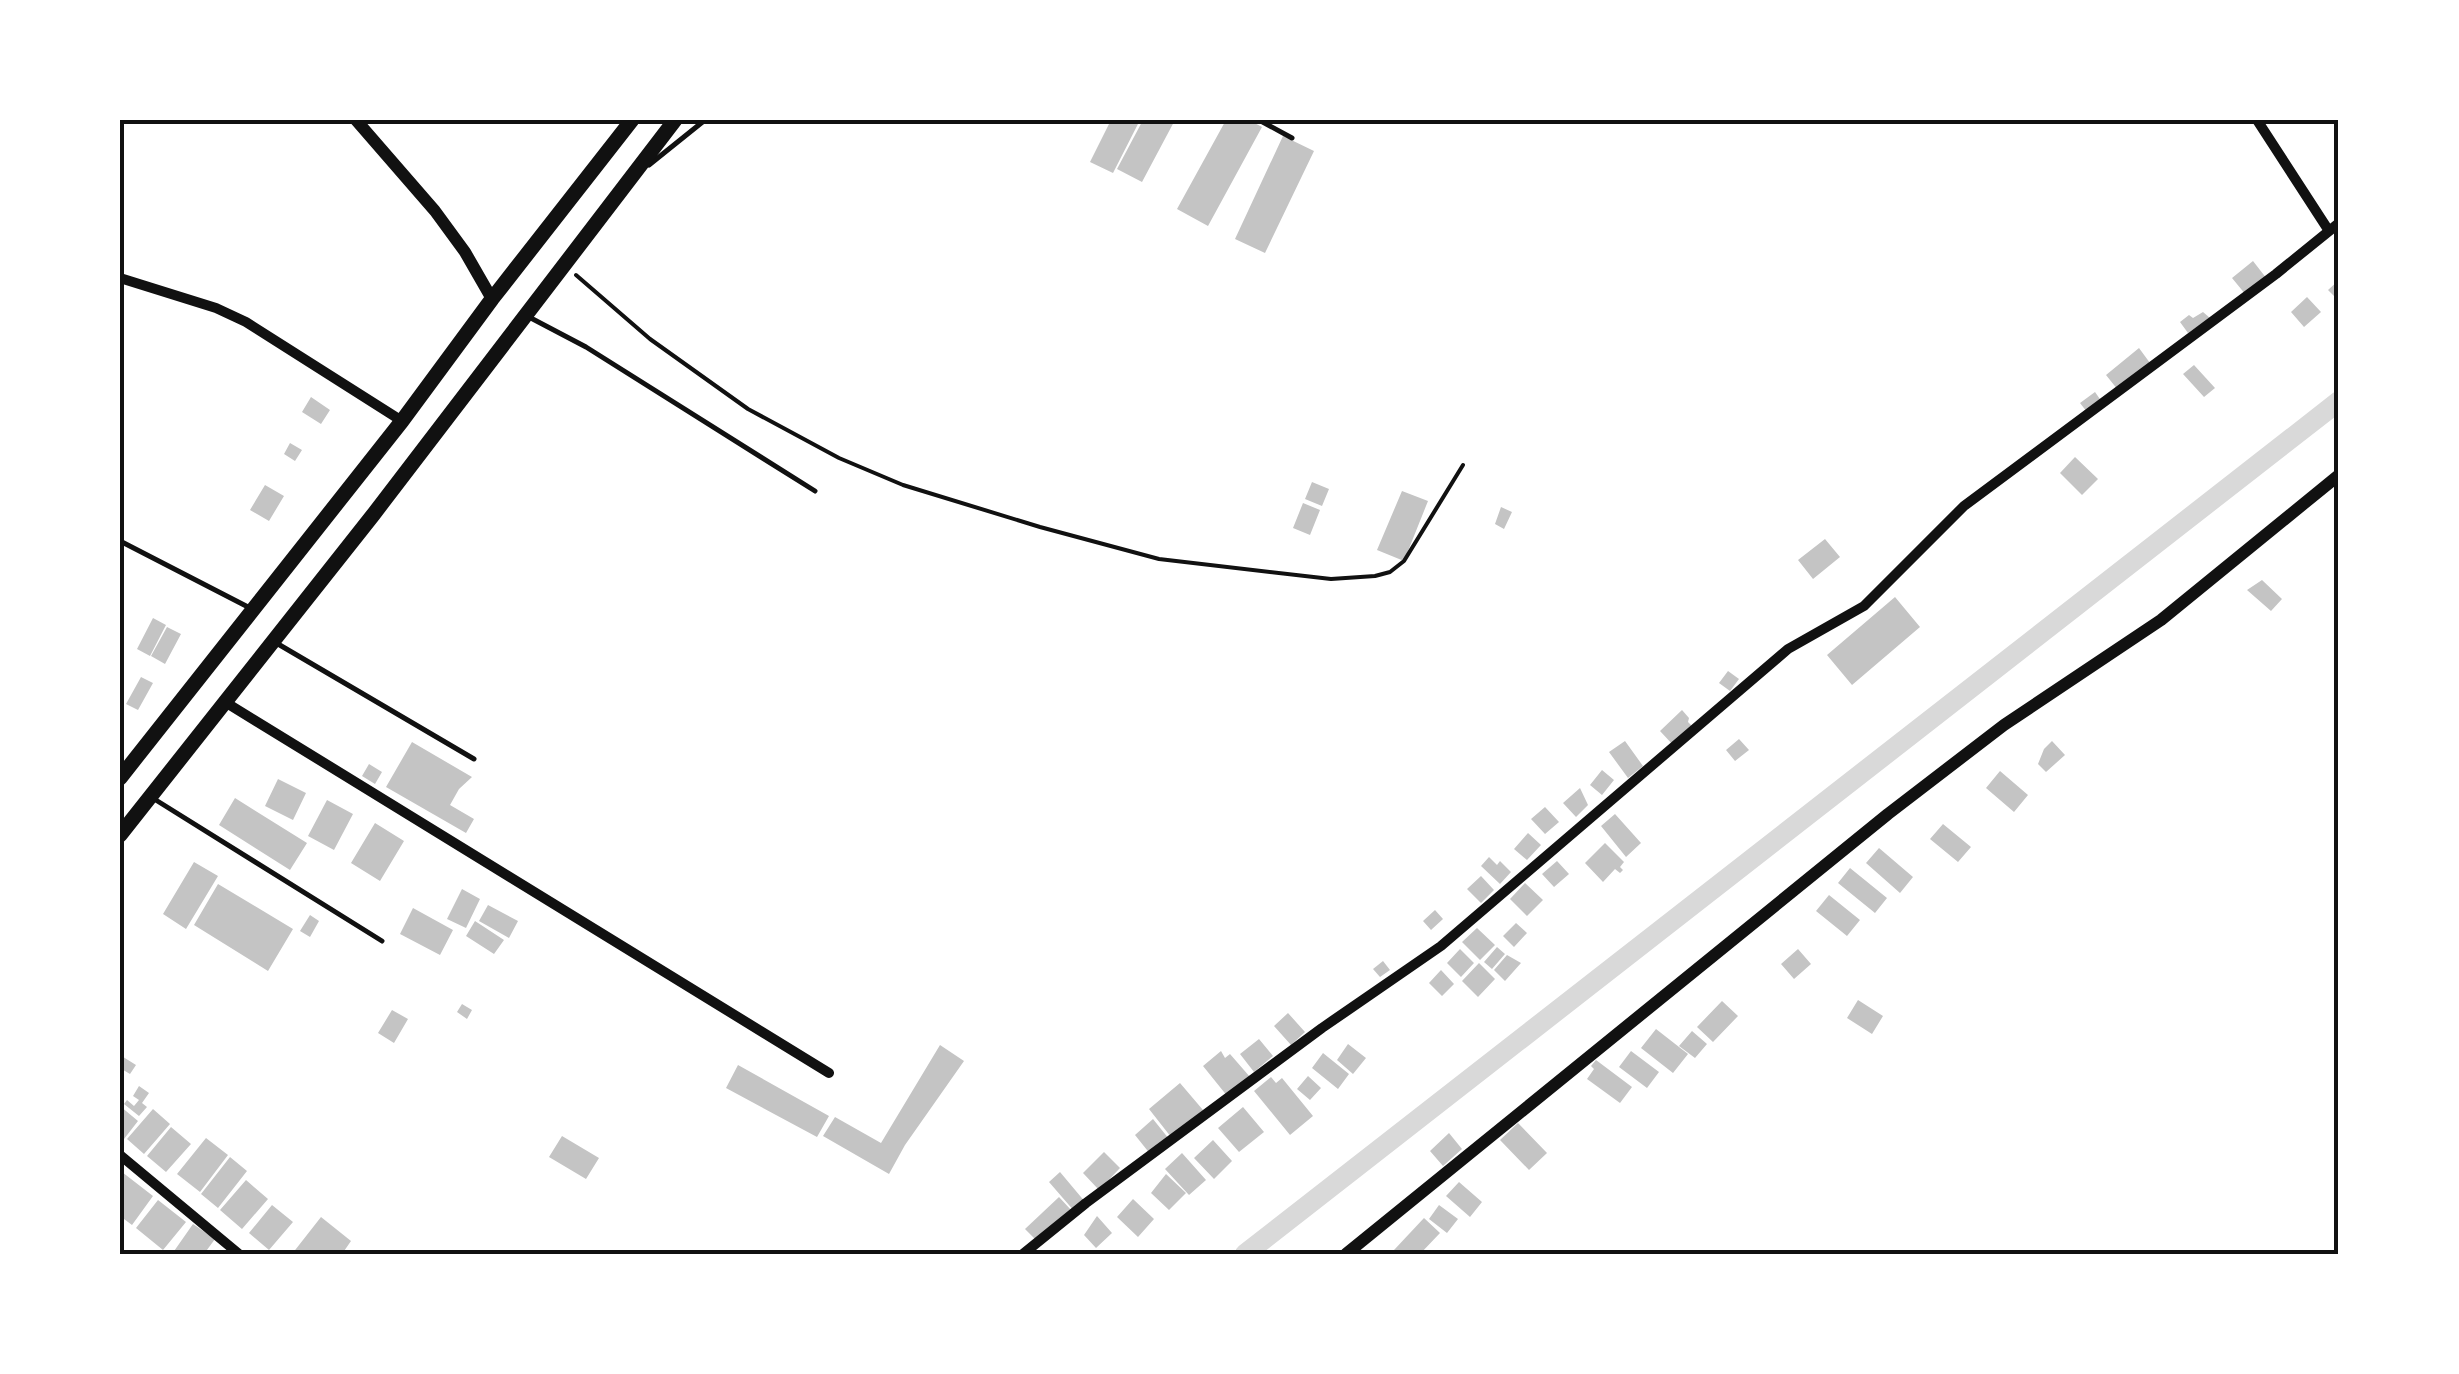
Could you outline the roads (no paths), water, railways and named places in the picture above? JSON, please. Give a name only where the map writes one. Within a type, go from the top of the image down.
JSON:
[{"type":"highway","points":[[120,778],[402,421],[632,120]]},
{"type":"highway","points":[[120,835],[675,120]]},
{"type":"street","points":[[356,120],[435,211],[492,299]]},
{"type":"street","points":[[1023,1254],[1086,1202],[1322,1028],[1441,946],[1788,649],[1864,606],[1964,506],[2334,227],[2258,120]]},
{"type":"street","points":[[120,278],[216,308],[246,322],[402,421]]},
{"type":"street","points":[[1346,1254],[1888,814],[2004,725],[2161,620],[2339,475]]},
{"type":"street","points":[[224,702],[829,1072]]},
{"type":"street","points":[[120,1154],[238,1254]]},
{"type":"lane","points":[[628,181],[706,120]]},
{"type":"lane","points":[[1259,120],[1292,138]]},
{"type":"lane","points":[[525,314],[814,490]]},
{"type":"lane","points":[[120,541],[252,609]]},
{"type":"lane","points":[[272,640],[474,759]]},
{"type":"lane","points":[[151,796],[382,941]]},
{"type":"waterway","points":[[1245,1254],[2339,401]]}]
